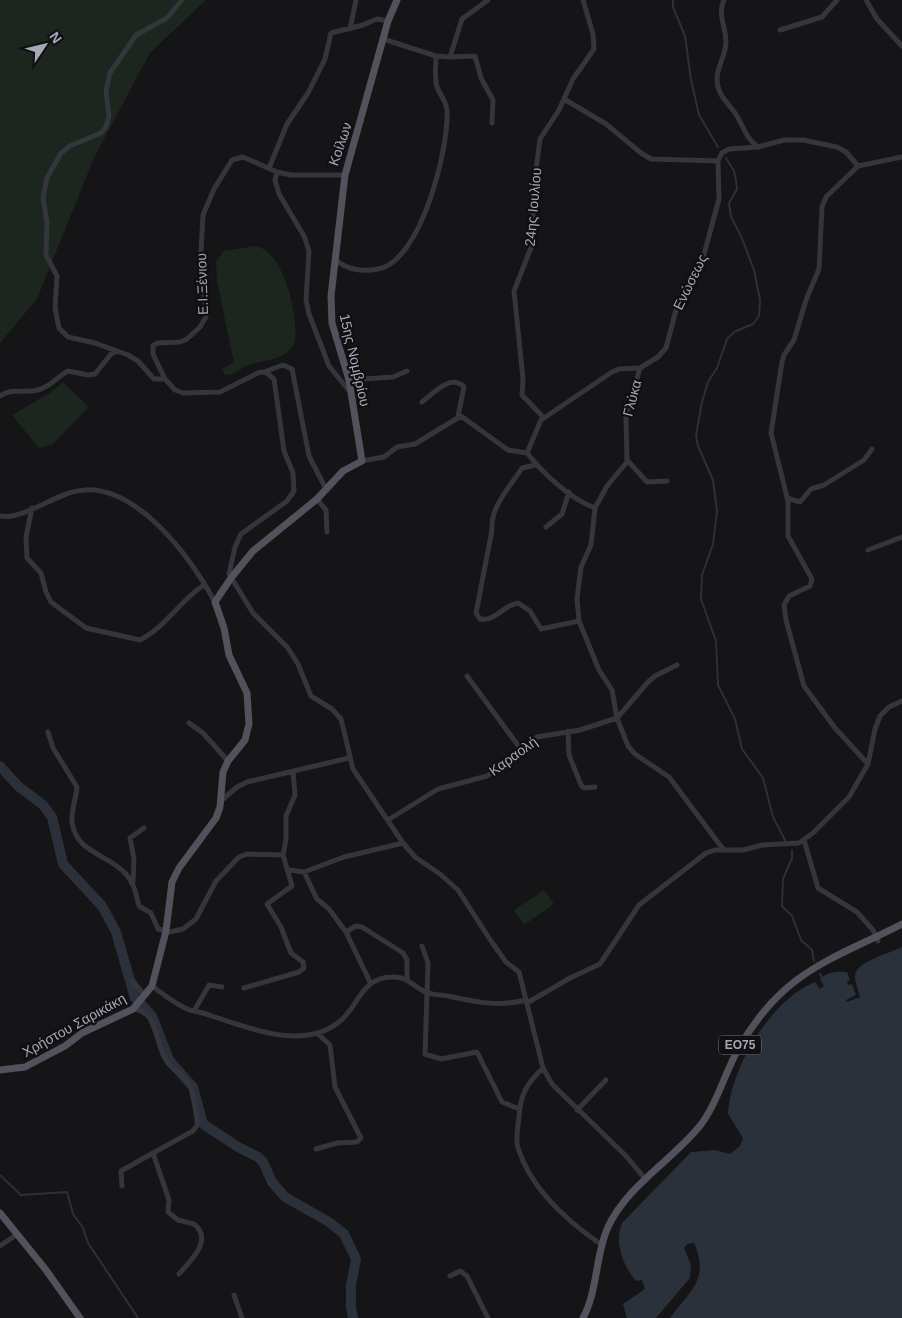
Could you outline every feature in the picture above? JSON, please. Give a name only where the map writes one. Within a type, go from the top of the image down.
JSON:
[{"type":"main road","name":"Κοίλων","points":[[345,175],[388,22],[397,0]]},
{"type":"main road","name":"15ης Νομβρίου","points":[[345,175],[334,258],[331,318],[349,380],[362,461]]},
{"type":"main road","points":[[152,986],[166,932],[172,882],[179,868],[216,818],[221,801],[222,777],[228,761],[245,740],[249,724],[249,708],[245,687],[229,655],[224,628],[215,602],[230,578],[253,551],[317,499],[343,471],[362,461]]},
{"type":"main road","name":"ΕΟ75","points":[[620,1210],[704,1127],[744,1048],[779,998],[814,972],[902,924]]},
{"type":"main road","name":"ΕΟ75","points":[[583,1318],[589,1303],[608,1227],[626,1200],[701,1125],[732,1059],[772,1000],[806,972],[902,929]]},
{"type":"main road","name":"Χρήστου Σαρικάκη","points":[[0,1070],[25,1067],[65,1046],[82,1032],[139,1002],[152,986]]},
{"type":"main road","points":[[0,1213],[46,1270],[80,1318]]},
{"type":"street","points":[[165,379],[156,380],[135,359],[118,351],[68,337],[57,324],[55,308],[57,276],[45,249],[47,222],[43,203],[45,185],[53,165],[65,149],[101,133],[106,126],[110,116],[106,91],[108,76],[136,35],[167,18],[182,0]]},
{"type":"street","points":[[350,28],[356,0]]},
{"type":"street","points":[[450,57],[462,18],[488,0]]},
{"type":"street","name":"24ης Ιουλίου","points":[[544,418],[522,395],[523,379],[520,367],[520,336],[514,295],[532,245],[534,185],[540,139],[564,99],[573,79],[594,50],[593,34],[583,0]]},
{"type":"street","points":[[724,0],[721,11],[726,45],[718,71],[718,88],[723,99],[736,113],[748,138],[758,147]]},
{"type":"street","points":[[780,30],[822,17],[837,0]]},
{"type":"street","points":[[866,0],[877,19],[902,46]]},
{"type":"street","points":[[268,168],[288,124],[308,93],[325,59],[331,34],[377,19],[388,22]]},
{"type":"street","points":[[383,39],[438,57],[475,56],[481,78],[492,100],[492,123]]},
{"type":"street","points":[[334,258],[349,268],[366,271],[381,269],[400,255],[416,235],[438,170],[448,113],[437,86],[438,57]]},
{"type":"street","points":[[564,99],[606,124],[641,154],[651,159],[718,161],[720,155],[729,149],[758,147],[784,140],[817,142],[840,148],[858,166]]},
{"type":"street","name":"Κοίλων","points":[[243,157],[276,172],[316,176],[345,175]]},
{"type":"street","name":"Ε.Ι.Ξένιου","points":[[243,157],[236,158],[230,163],[214,189],[203,215],[200,252],[206,313],[204,320],[187,339],[180,342],[160,342],[153,346],[152,354],[165,379],[175,390],[183,393],[217,392],[283,365],[292,369],[309,456],[326,489]]},
{"type":"street","points":[[868,764],[836,728],[804,686],[786,620],[784,605],[789,596],[810,586],[812,579],[788,536],[787,498],[771,428],[783,358],[794,340],[806,300],[819,269],[822,207],[825,199],[858,166],[902,157]]},
{"type":"street","name":"Ενώσεως","points":[[640,368],[664,351],[670,339],[676,310],[702,263],[719,199],[718,161]]},
{"type":"street","points":[[276,172],[275,180],[279,194],[304,236],[309,251],[306,300],[309,314],[330,366],[350,392]]},
{"type":"street","points":[[0,396],[11,390],[27,391],[40,389],[68,371],[88,375],[95,374],[111,354],[118,351]]},
{"type":"street","points":[[527,453],[540,422],[544,418],[619,368],[640,368]]},
{"type":"street","name":"Γλύκα","points":[[627,460],[626,417],[640,368]]},
{"type":"street","points":[[349,380],[393,378],[407,371]]},
{"type":"street","points":[[263,372],[272,377],[276,385],[284,451],[293,474],[294,491],[287,501],[241,534],[228,571],[230,578],[253,613],[288,648],[298,664],[311,696],[332,709],[341,719],[349,758],[358,778],[403,843],[415,857],[458,890],[506,962],[519,972],[543,1068],[552,1084],[626,1156],[646,1180]]},
{"type":"street","points":[[422,402],[450,382],[458,382],[464,387],[464,392],[458,416]]},
{"type":"street","points":[[362,461],[384,457],[397,447],[419,442],[458,416],[466,417],[508,450],[527,453],[536,465],[569,492],[595,508]]},
{"type":"street","points":[[787,498],[800,502],[811,489],[824,485],[864,460],[872,448]]},
{"type":"street","points":[[667,481],[647,482],[627,460],[607,486],[595,508],[591,544],[581,568],[577,599],[578,621],[599,670],[610,687],[623,738],[630,750],[669,777],[722,849]]},
{"type":"street","points":[[536,465],[522,468],[495,508],[491,519],[492,530],[476,613],[480,619],[488,620],[509,605],[518,603],[530,610],[541,630],[578,621]]},
{"type":"street","points":[[0,516],[10,516],[80,490],[102,491],[121,498],[134,505],[163,530],[215,602]]},
{"type":"street","points":[[546,527],[562,514],[569,492]]},
{"type":"street","points":[[317,499],[326,510],[327,532]]},
{"type":"street","points":[[32,508],[26,537],[28,559],[41,573],[47,596],[51,602],[82,626],[116,633],[134,640],[143,640],[158,628],[190,594],[204,585]]},
{"type":"street","points":[[868,550],[902,537]]},
{"type":"street","points":[[617,718],[648,682],[655,676],[677,665]]},
{"type":"street","points":[[466,676],[520,748]]},
{"type":"street","points":[[152,986],[175,1002],[194,1011],[243,1028],[298,1037],[318,1034],[341,1021],[358,997],[371,984],[390,976],[407,979],[426,992],[499,1005],[527,1001],[600,964],[639,905],[706,853],[722,849],[742,850],[762,845],[798,843],[804,840],[847,800],[868,764],[879,719],[889,707],[902,701]]},
{"type":"street","name":"Καραολή","points":[[388,820],[438,789],[487,776],[520,748],[540,735],[580,730],[617,718]]},
{"type":"street","points":[[189,723],[203,733],[228,761]]},
{"type":"street","points":[[568,731],[569,755],[581,785],[584,788],[595,787]]},
{"type":"street","points":[[48,732],[53,748],[77,787],[72,814],[78,840],[87,849],[121,869],[132,883],[140,906],[151,913],[158,929],[166,932],[183,929],[196,919],[216,881],[239,857],[247,854],[284,854]]},
{"type":"street","points":[[221,801],[237,787],[247,782],[349,758]]},
{"type":"street","points":[[244,988],[300,972],[304,968],[303,962],[289,950],[282,927],[267,904],[290,889],[292,884],[284,854],[287,837],[285,820],[295,795],[293,771]]},
{"type":"street","points":[[132,883],[134,854],[130,838],[144,828]]},
{"type":"street","points":[[804,840],[818,888],[823,893],[857,912],[877,939]]},
{"type":"street","points":[[289,870],[304,872],[344,857],[403,843]]},
{"type":"street","points":[[304,872],[317,899],[329,909],[346,932],[371,984]]},
{"type":"street","points":[[346,932],[356,926],[362,927],[401,951],[407,960],[407,979]]},
{"type":"street","points":[[422,946],[428,963],[425,1054],[441,1058],[477,1052],[502,1102],[519,1109]]},
{"type":"street","points":[[122,1186],[121,1171],[193,1131],[197,1125],[188,1083],[167,1062],[154,1028],[142,1010],[133,981]]},
{"type":"street","points":[[194,1011],[209,985],[222,987]]},
{"type":"street","points":[[316,1149],[337,1143],[357,1142],[361,1138],[335,1088],[330,1045],[318,1034]]},
{"type":"street","points":[[543,1068],[524,1089],[519,1109],[518,1148],[534,1180],[557,1207],[602,1245]]},
{"type":"street","points":[[577,1110],[606,1080]]},
{"type":"street","points":[[153,1152],[169,1200],[168,1212],[178,1220],[194,1224],[200,1234],[200,1248],[179,1274]]},
{"type":"street","points":[[0,1246],[16,1235]]},
{"type":"street","points":[[450,1276],[460,1271],[467,1276],[488,1318]]},
{"type":"street","points":[[234,1295],[242,1318]]},
{"type":"shaded area","points":[[0,0],[206,0],[150,53],[94,158],[37,299],[0,343]]},
{"type":"shaded area","points":[[254,246],[265,250],[274,258],[281,271],[292,302],[296,331],[295,342],[281,356],[251,364],[232,374],[225,375],[222,369],[234,362],[217,282],[216,261],[224,251]]},
{"type":"shaded area","points":[[63,382],[88,406],[87,409],[53,444],[39,448],[12,415],[50,393]]},
{"type":"shaded area","points":[[544,890],[554,904],[524,925],[514,910]]},
{"type":"shaded area","points":[[902,947],[902,1318],[670,1318],[691,1292],[699,1275],[700,1266],[694,1243],[687,1244],[684,1248],[691,1265],[690,1278],[656,1318],[627,1318],[623,1304],[645,1289],[642,1280],[636,1281],[631,1275],[621,1254],[619,1238],[622,1223],[691,1152],[715,1150],[730,1154],[740,1146],[743,1138],[728,1114],[731,1096],[736,1077],[745,1057],[769,1019],[783,1003],[799,991],[815,982],[820,989],[824,986],[820,979],[832,972],[847,972],[850,980],[847,982],[848,985],[852,984],[856,995],[846,1000],[847,1002],[860,997],[855,977],[857,970],[875,958]]},
{"type":"waterway","points":[[673,0],[673,7],[685,36],[691,80],[699,115],[718,147]]},
{"type":"waterway","points":[[726,158],[734,171],[737,189],[729,203],[731,217],[741,236],[754,270],[760,300],[759,316],[753,324],[734,332],[727,339],[717,368],[708,382],[702,402],[696,435],[698,446],[713,480],[717,511],[713,544],[702,575],[701,599],[716,641],[718,685],[735,719],[742,749],[763,778],[773,817],[786,842]]},
{"type":"waterway","points":[[0,766],[18,786],[43,805],[52,817],[63,864],[102,906],[116,932],[135,998],[152,1016],[169,1060],[193,1087],[203,1124],[238,1147],[258,1157],[263,1162],[272,1182],[285,1197],[329,1222],[344,1234],[356,1259],[351,1285],[353,1318]]},
{"type":"waterway","points":[[792,850],[792,858],[783,879],[782,906],[792,916],[801,940],[812,950],[814,961]]},
{"type":"waterway","points":[[820,974],[822,978]]},
{"type":"waterway","points":[[0,1175],[21,1195],[67,1192],[73,1214],[83,1228],[88,1243],[138,1318]]}]
